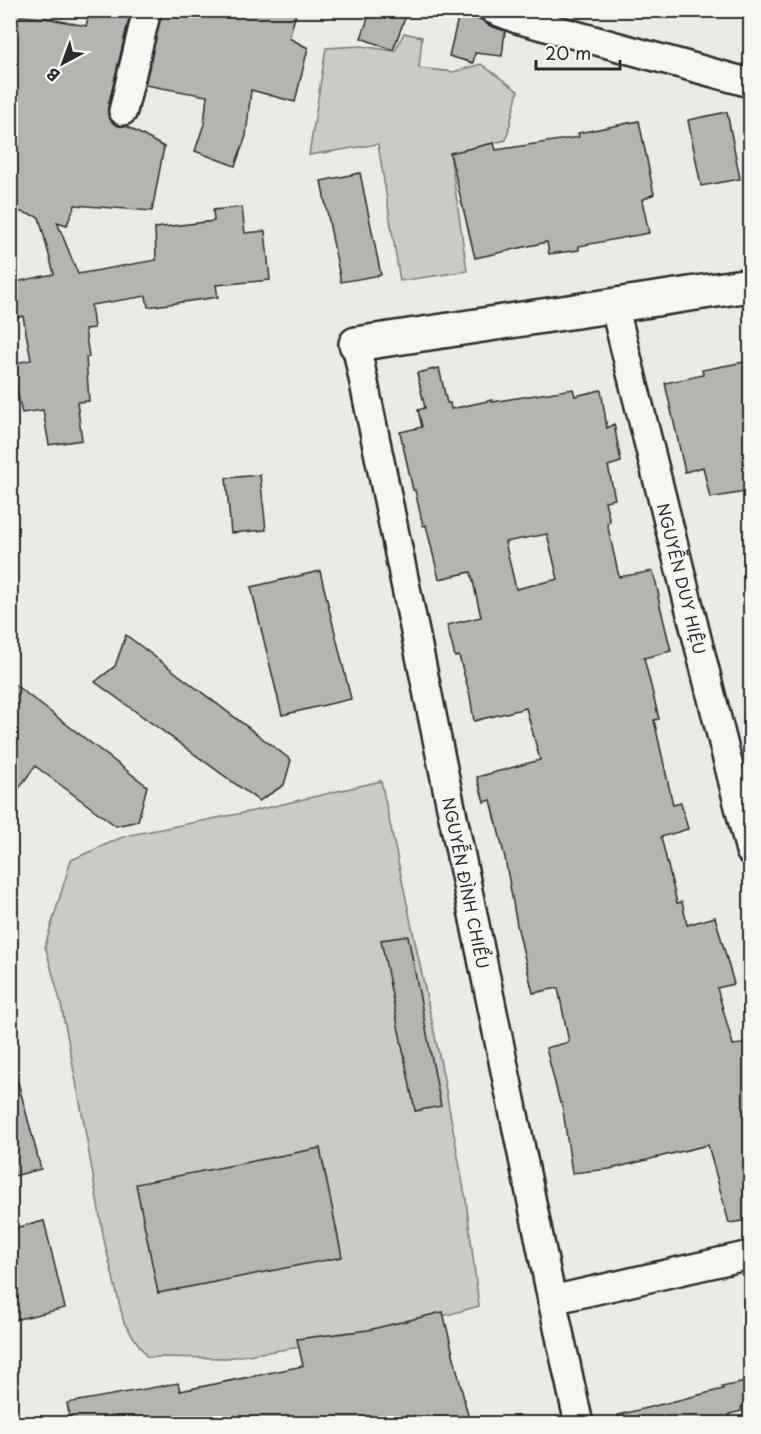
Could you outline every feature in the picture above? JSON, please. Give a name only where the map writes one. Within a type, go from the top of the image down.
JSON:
[{"type":"street","points":[[123,111],[147,10]]},
{"type":"street","points":[[510,13],[750,84]]},
{"type":"street","points":[[356,344],[750,285]]},
{"type":"street","name":"NGUYỄN DUY HIỆU","points":[[614,305],[750,851]]},
{"type":"street","name":"NGUYỄN ĐÌNH CHIỂU","points":[[356,344],[579,1424]]},
{"type":"street","points":[[552,1300],[750,1255]]},
{"type":"shaded area","points":[[404,33],[422,37],[419,68],[453,72],[481,64],[518,91],[506,140],[450,153],[467,271],[400,281],[378,144],[309,155],[326,48],[361,46],[395,51]]},
{"type":"shaded area","points":[[381,781],[442,1069],[466,1200],[479,1306],[368,1337],[227,1358],[147,1357],[124,1323],[104,1240],[61,1004],[45,946],[71,860],[125,836],[253,811]]},
{"type":"building","points":[[90,10],[131,10],[108,115],[113,123],[126,126],[164,147],[152,211],[75,205],[67,225],[57,222],[78,274],[156,260],[155,228],[214,221],[213,210],[242,207],[245,233],[265,231],[270,280],[216,285],[218,297],[148,307],[146,296],[91,305],[94,328],[85,329],[89,357],[86,357],[89,401],[77,402],[82,440],[49,445],[43,410],[22,413],[11,364],[31,360],[23,316],[10,319],[10,283],[54,274],[39,217],[10,209],[10,15],[45,18],[86,26]]},
{"type":"building","points":[[162,10],[297,10],[289,38],[308,48],[295,102],[251,90],[246,136],[235,166],[195,151],[204,124],[207,96],[145,85]]},
{"type":"building","points":[[371,10],[408,10],[393,50],[361,38]]},
{"type":"building","points":[[459,14],[482,20],[488,25],[505,31],[502,56],[475,53],[473,63],[449,56]]},
{"type":"building","points":[[727,112],[740,179],[701,186],[688,120]]},
{"type":"building","points":[[639,121],[654,194],[642,200],[649,233],[579,246],[579,250],[549,254],[547,242],[475,258],[450,153],[494,143],[496,150],[579,137],[578,133]]},
{"type":"building","points":[[360,173],[381,275],[341,282],[321,181]]},
{"type":"building","points":[[750,361],[750,491],[710,498],[703,467],[685,472],[665,383],[703,375],[702,370]]},
{"type":"building","points":[[439,368],[447,403],[450,403],[451,409],[492,400],[492,402],[573,389],[575,396],[601,390],[607,428],[614,424],[621,462],[608,466],[615,499],[605,501],[610,522],[607,523],[619,577],[653,571],[671,651],[644,658],[659,719],[654,720],[673,805],[681,803],[688,829],[661,837],[677,903],[682,902],[687,925],[715,917],[734,984],[717,988],[733,1045],[750,1043],[750,1220],[729,1223],[708,1145],[610,1169],[572,1173],[562,1103],[560,1103],[546,1048],[569,1042],[558,988],[533,993],[491,800],[484,802],[477,777],[540,760],[526,708],[474,721],[459,656],[455,657],[447,625],[481,617],[471,572],[439,579],[426,525],[423,526],[415,490],[413,490],[400,432],[422,427],[418,410],[425,408],[417,373]],"holes":[[[547,534],[558,579],[516,589],[505,542]]]},
{"type":"building","points":[[260,475],[266,530],[231,533],[226,478]]},
{"type":"building","points":[[320,571],[351,699],[282,715],[251,587]]},
{"type":"building","points":[[126,635],[291,760],[284,785],[259,801],[95,682],[115,666]]},
{"type":"building","points":[[10,681],[147,786],[138,821],[116,826],[35,766],[10,801]]},
{"type":"building","points":[[408,936],[441,1106],[415,1111],[381,940]]},
{"type":"building","points":[[18,1082],[41,1169],[10,1177],[10,1083]]},
{"type":"building","points":[[320,1148],[342,1257],[158,1293],[136,1184]]},
{"type":"building","points":[[44,1221],[65,1308],[10,1321],[10,1229]]},
{"type":"building","points":[[443,1312],[470,1424],[71,1424],[67,1403],[178,1383],[180,1391],[303,1366],[297,1339],[368,1330]]},
{"type":"building","points":[[750,1381],[750,1405],[741,1407],[742,1411],[729,1414],[731,1424],[619,1424],[618,1415]]}]
